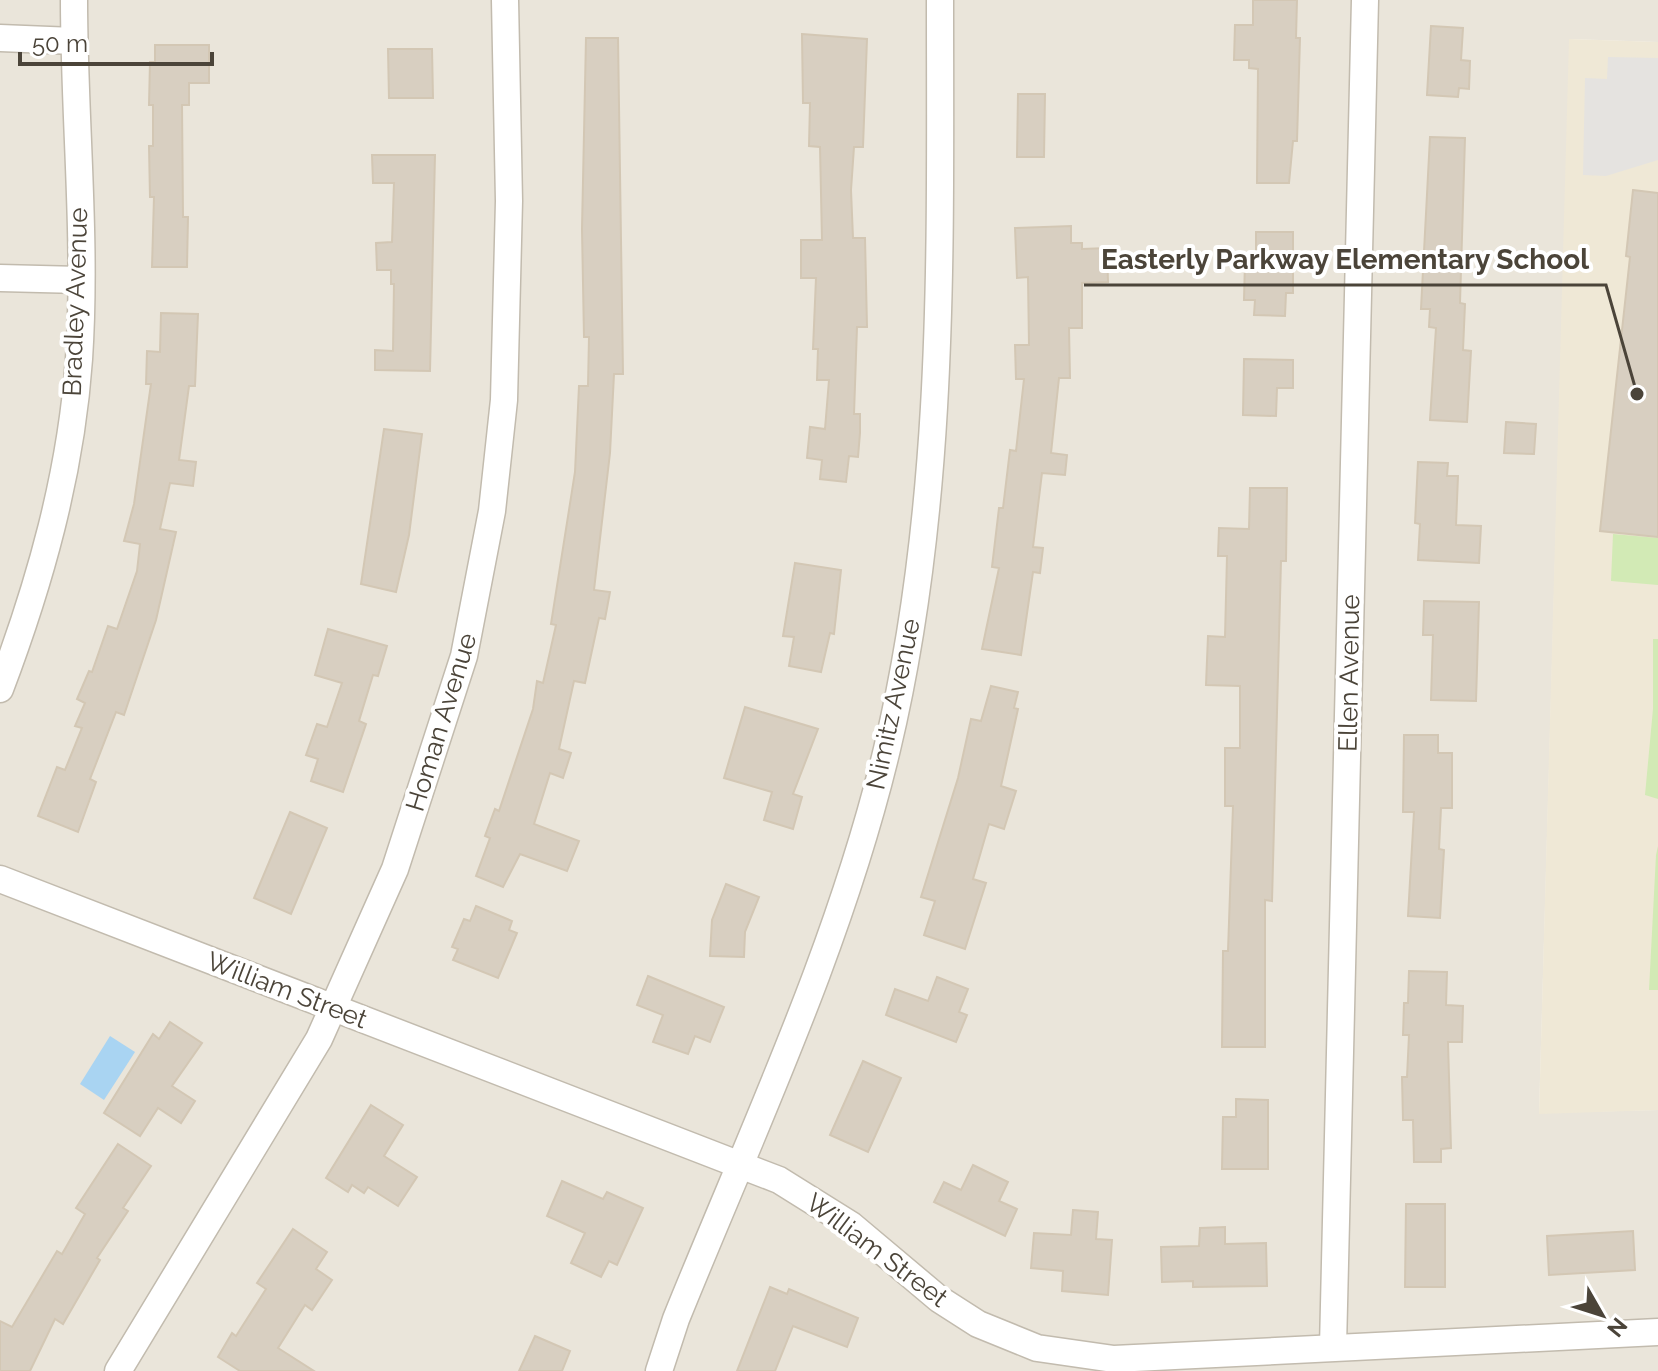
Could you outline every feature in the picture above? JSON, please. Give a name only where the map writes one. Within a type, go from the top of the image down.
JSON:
[{"type":"street","name":"Bradley Avenue","points":[[0,689],[41,573],[63,483],[79,360],[74,0]]},
{"type":"street","name":"Homan Avenue","points":[[118,1371],[319,1039],[395,869],[444,728],[464,656],[492,511],[505,370],[509,201],[505,0]]},
{"type":"street","name":"Nimitz Avenue","points":[[659,1371],[676,1319],[809,994],[853,873],[887,748],[908,645],[925,527],[936,407],[940,0]]},
{"type":"street","name":"Ellen Avenue","points":[[1333,1347],[1365,0]]},
{"type":"street","points":[[0,38],[74,41]]},
{"type":"street","points":[[0,278],[80,280]]},
{"type":"street","name":"William Street","points":[[0,879],[779,1180],[823,1204],[939,1299],[978,1324],[1037,1348],[1114,1359],[1658,1332]]},
{"type":"shaded area","points":[[0,0],[1658,0],[1658,42],[1570,39],[1539,1113],[1658,1110],[1658,1371],[0,1371]]},
{"type":"shaded area","points":[[1569,39],[1658,42],[1658,1110],[1539,1114]]},
{"type":"shaded area","points":[[1608,57],[1658,58],[1658,160],[1606,176],[1583,175],[1585,78],[1607,79]]},
{"type":"green space","points":[[1613,534],[1658,538],[1658,585],[1611,581]]},
{"type":"green space","points":[[1653,639],[1658,639],[1658,799],[1645,795],[1653,709]]},
{"type":"green space","points":[[1658,846],[1658,990],[1649,990],[1656,855]]},
{"type":"water","points":[[110,1036],[135,1052],[104,1100],[80,1084]]},
{"type":"building","points":[[1253,0],[1297,0],[1296,38],[1300,38],[1297,141],[1293,141],[1289,183],[1257,183],[1258,69],[1249,68],[1249,60],[1234,60],[1235,25],[1253,25]]},
{"type":"building","points":[[1431,26],[1463,28],[1461,60],[1470,61],[1469,89],[1459,88],[1458,97],[1427,95]]},
{"type":"building","points":[[802,34],[867,39],[863,147],[854,147],[851,190],[853,238],[865,238],[867,327],[857,327],[854,414],[860,414],[860,433],[858,457],[849,456],[846,482],[820,479],[822,460],[807,458],[810,427],[825,429],[829,380],[817,380],[818,349],[813,349],[816,278],[801,278],[801,240],[822,240],[820,147],[809,146],[810,103],[803,103]]},
{"type":"building","points":[[586,38],[618,38],[623,374],[614,374],[610,453],[594,590],[610,592],[605,619],[599,618],[585,683],[574,681],[559,749],[571,753],[563,778],[550,773],[534,824],[579,841],[567,871],[520,854],[503,887],[476,876],[490,838],[485,836],[495,809],[499,811],[533,709],[537,681],[543,683],[556,625],[551,624],[575,472],[579,386],[588,386],[589,337],[584,337],[582,229]]},
{"type":"building","points":[[155,45],[209,45],[209,83],[189,83],[189,105],[182,105],[183,217],[188,217],[187,267],[152,267],[154,197],[150,197],[149,146],[153,146],[153,105],[149,105],[150,62],[155,62]]},
{"type":"building","points":[[388,49],[432,49],[433,98],[389,98]]},
{"type":"building","points":[[1018,94],[1045,94],[1044,157],[1017,157]]},
{"type":"building","points":[[1430,137],[1465,138],[1460,303],[1465,304],[1463,350],[1471,351],[1467,422],[1430,420],[1436,328],[1429,327],[1430,309],[1421,309]]},
{"type":"building","points":[[372,155],[435,155],[430,371],[375,370],[375,350],[393,351],[394,284],[391,284],[391,270],[377,270],[376,243],[392,242],[394,183],[373,183]]},
{"type":"building","points":[[1633,190],[1658,193],[1658,537],[1600,531],[1630,257],[1626,256]]},
{"type":"building","points":[[1071,226],[1071,243],[1082,243],[1082,249],[1107,248],[1108,282],[1082,283],[1082,328],[1069,328],[1070,378],[1059,378],[1051,453],[1067,455],[1065,475],[1042,473],[1033,547],[1043,548],[1040,573],[1033,572],[1021,655],[982,649],[999,568],[992,567],[999,508],[1003,508],[1010,450],[1016,451],[1024,379],[1016,379],[1015,345],[1029,345],[1028,277],[1017,278],[1015,228]]},
{"type":"building","points":[[1256,232],[1293,232],[1293,293],[1286,293],[1285,316],[1254,315],[1255,300],[1244,300],[1245,261],[1256,261]]},
{"type":"building","points":[[161,313],[198,314],[195,386],[189,386],[179,460],[196,462],[193,486],[170,483],[160,529],[176,532],[156,620],[124,715],[116,712],[90,779],[96,782],[78,832],[38,816],[57,767],[65,770],[82,728],[75,726],[85,703],[77,699],[89,671],[92,672],[108,626],[117,629],[137,571],[140,544],[124,541],[134,504],[151,384],[146,384],[147,351],[160,352]]},
{"type":"building","points":[[1244,359],[1293,360],[1293,388],[1277,388],[1276,416],[1243,415]]},
{"type":"building","points":[[1506,422],[1536,424],[1534,454],[1504,453]]},
{"type":"building","points":[[384,429],[422,434],[409,535],[396,592],[361,584]]},
{"type":"building","points":[[1418,462],[1448,463],[1447,476],[1458,476],[1456,525],[1481,526],[1479,563],[1418,560],[1420,524],[1415,523]]},
{"type":"building","points":[[1250,488],[1287,488],[1286,561],[1281,561],[1272,901],[1265,900],[1265,1047],[1222,1047],[1223,951],[1228,951],[1233,806],[1225,806],[1225,748],[1240,748],[1240,686],[1206,685],[1208,636],[1225,637],[1227,556],[1218,556],[1219,528],[1249,529]]},
{"type":"building","points":[[795,563],[841,570],[834,634],[830,633],[821,672],[789,666],[794,637],[783,636]]},
{"type":"building","points":[[1424,601],[1479,602],[1476,701],[1431,700],[1433,635],[1423,635]]},
{"type":"building","points":[[328,629],[387,646],[378,676],[373,675],[359,721],[366,724],[343,792],[311,781],[318,759],[306,755],[317,724],[327,727],[342,683],[315,675]]},
{"type":"building","points":[[991,686],[1018,692],[1014,708],[1018,709],[1001,786],[1016,791],[1004,829],[989,824],[973,879],[986,883],[965,949],[924,935],[935,901],[921,897],[958,778],[971,719],[981,721]]},
{"type":"building","points":[[745,707],[818,729],[793,794],[802,797],[793,829],[764,820],[772,792],[724,778]]},
{"type":"building","points":[[1404,735],[1438,735],[1438,753],[1452,753],[1452,808],[1441,808],[1439,849],[1444,850],[1440,918],[1408,916],[1414,812],[1403,812]]},
{"type":"building","points":[[290,812],[327,828],[291,914],[254,898]]},
{"type":"building","points":[[726,884],[759,897],[745,932],[744,957],[710,956],[712,920]]},
{"type":"building","points":[[476,906],[512,921],[509,930],[517,933],[498,978],[453,960],[458,949],[452,947],[464,919],[470,921]]},
{"type":"building","points":[[1409,971],[1447,972],[1446,1005],[1463,1006],[1462,1042],[1448,1042],[1451,1148],[1441,1149],[1441,1162],[1414,1162],[1413,1120],[1403,1120],[1402,1077],[1407,1077],[1409,1035],[1403,1035],[1404,1003],[1408,1003]]},
{"type":"building","points":[[648,976],[724,1007],[710,1042],[695,1036],[688,1054],[653,1042],[663,1015],[637,1005]]},
{"type":"building","points":[[937,977],[968,989],[959,1012],[967,1015],[956,1042],[886,1015],[895,989],[928,1001]]},
{"type":"building","points":[[170,1022],[202,1043],[172,1086],[195,1101],[181,1123],[158,1108],[140,1136],[104,1113],[153,1034],[159,1039]]},
{"type":"building","points":[[863,1061],[901,1078],[868,1152],[830,1135]]},
{"type":"building","points":[[1236,1099],[1268,1100],[1268,1169],[1222,1169],[1223,1117],[1236,1117]]},
{"type":"building","points":[[371,1105],[403,1125],[384,1156],[417,1177],[398,1206],[368,1187],[364,1193],[352,1185],[348,1192],[326,1178]]},
{"type":"building","points":[[118,1144],[151,1166],[123,1208],[128,1211],[97,1258],[100,1260],[63,1324],[55,1319],[30,1371],[0,1371],[0,1321],[12,1327],[57,1251],[62,1254],[85,1214],[76,1208]]},
{"type":"building","points":[[973,1165],[1008,1182],[999,1201],[1017,1209],[1005,1236],[934,1202],[944,1182],[961,1190]]},
{"type":"building","points":[[562,1181],[603,1199],[607,1192],[643,1208],[617,1265],[609,1261],[601,1277],[571,1263],[585,1233],[547,1216]]},
{"type":"building","points":[[1406,1204],[1445,1204],[1445,1287],[1405,1287]]},
{"type":"building","points":[[1073,1210],[1098,1212],[1096,1239],[1112,1240],[1108,1295],[1062,1291],[1063,1271],[1031,1268],[1034,1233],[1071,1235]]},
{"type":"building","points":[[1225,1227],[1225,1244],[1266,1243],[1267,1286],[1193,1287],[1193,1281],[1162,1282],[1161,1247],[1199,1246],[1200,1228]]},
{"type":"building","points":[[293,1229],[327,1252],[316,1269],[332,1280],[312,1310],[305,1305],[278,1348],[314,1371],[240,1371],[218,1357],[232,1333],[236,1336],[266,1289],[257,1283]]},
{"type":"building","points":[[1633,1231],[1635,1270],[1549,1275],[1547,1236]]},
{"type":"building","points":[[770,1287],[787,1294],[789,1289],[858,1318],[847,1347],[793,1326],[775,1371],[737,1371]]},
{"type":"building","points":[[535,1336],[570,1351],[562,1371],[519,1371]]},
{"type":"place","name":"Easterly Parkway Elementary School","points":[[1637,394]]}]
